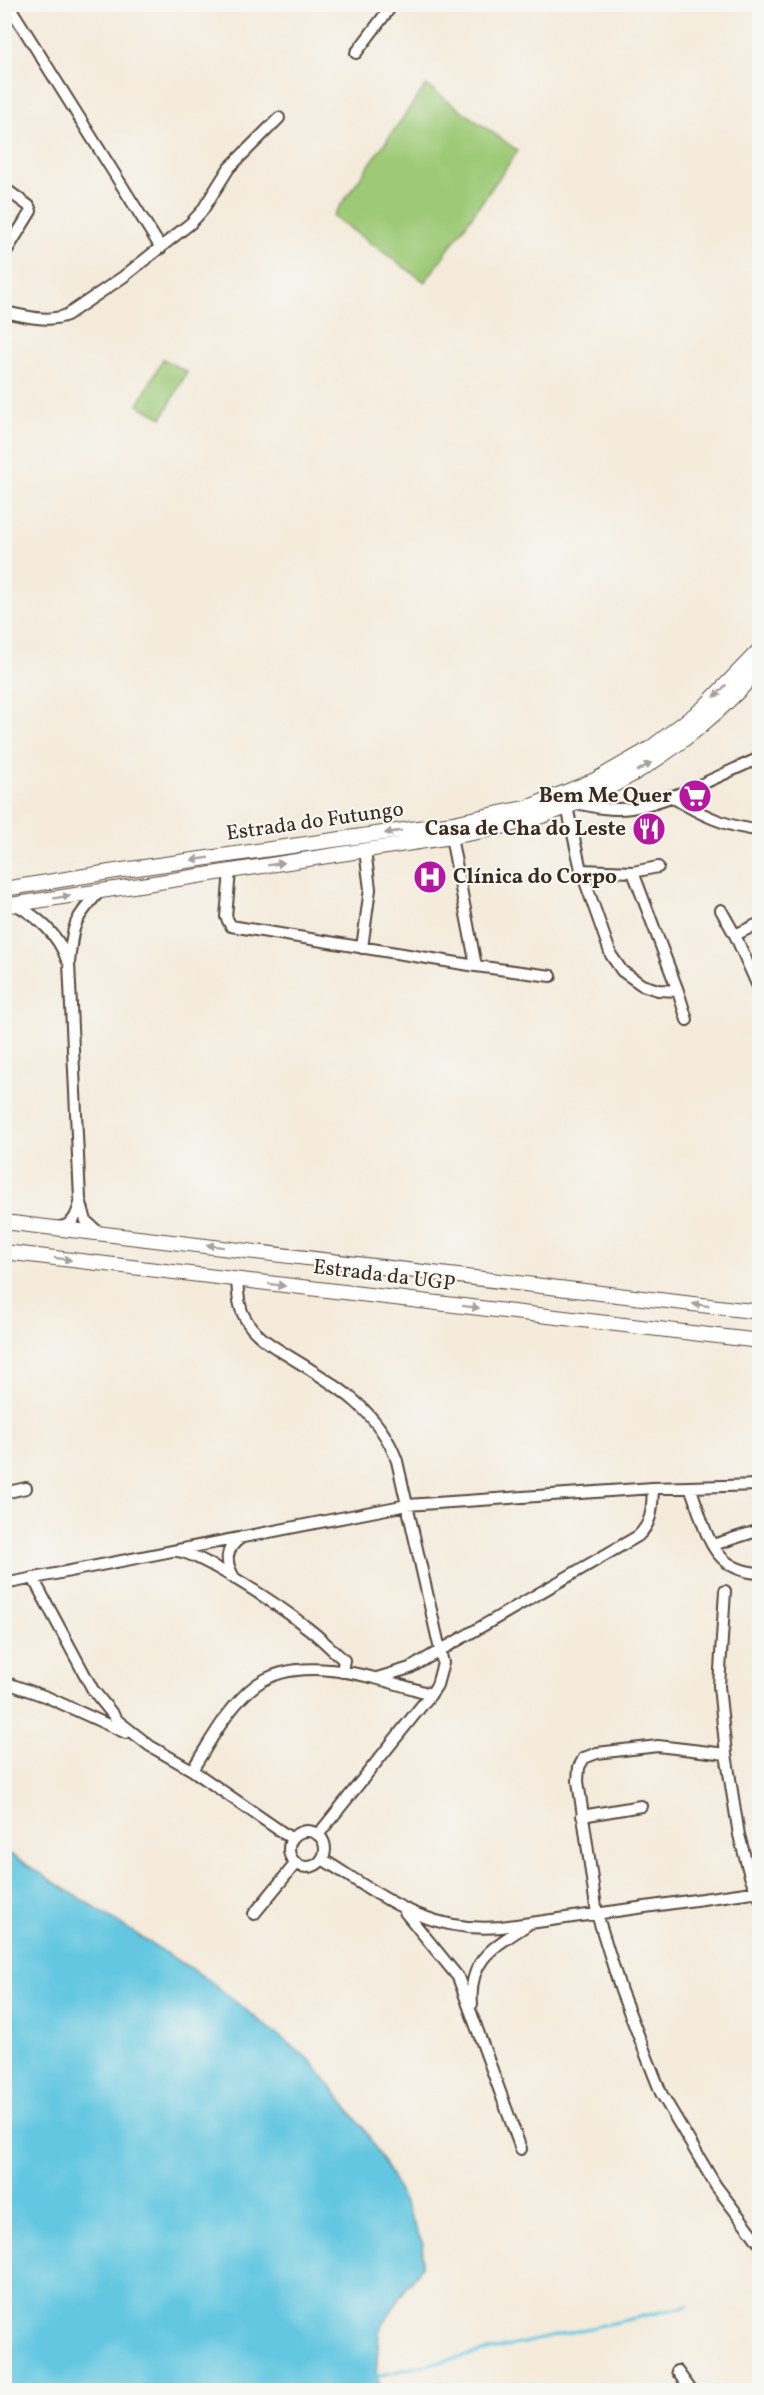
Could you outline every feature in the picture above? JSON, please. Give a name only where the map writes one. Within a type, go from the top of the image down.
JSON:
[{"type":"main road","name":"Estrada do Futungo","points":[[4,889],[453,823],[529,807],[595,780],[649,748],[703,708],[759,649]]},
{"type":"main road","name":"Estrada do Futungo","points":[[10,905],[451,837],[490,830],[571,805],[640,769],[670,750],[719,710],[759,668]]},
{"type":"main road","points":[[4,1222],[759,1312]]},
{"type":"main road","name":"Estrada da UGP","points":[[4,1252],[759,1341]]},
{"type":"street","points":[[8,4],[161,248]]},
{"type":"street","points":[[356,53],[393,4]]},
{"type":"street","points":[[4,312],[50,320],[67,315],[192,223],[229,168],[279,118]]},
{"type":"street","points":[[4,188],[29,206],[31,211],[4,255]]},
{"type":"street","points":[[678,991],[658,990],[642,985],[622,971],[611,955],[581,870],[571,805],[605,809],[630,808],[670,796],[759,758]]},
{"type":"street","points":[[670,796],[711,818],[732,826],[759,831]]},
{"type":"street","points":[[451,837],[476,966]]},
{"type":"street","points":[[362,948],[370,889],[365,850]]},
{"type":"street","points":[[581,870],[633,872],[658,867]]},
{"type":"street","points":[[230,871],[226,917],[231,926],[551,976]]},
{"type":"street","points":[[633,872],[687,1020]]},
{"type":"street","points":[[99,891],[72,926],[69,963],[80,1199],[86,1221],[99,1233]]},
{"type":"street","points":[[10,905],[30,913],[54,933],[69,963]]},
{"type":"street","points":[[721,910],[735,935],[759,991]]},
{"type":"street","points":[[735,935],[759,923]]},
{"type":"street","points":[[56,1228],[66,1227],[74,1220],[80,1199]]},
{"type":"street","points":[[237,1280],[238,1299],[244,1316],[257,1334],[340,1389],[376,1422],[390,1441],[443,1663],[441,1674],[431,1694],[318,1835]]},
{"type":"street","points":[[4,1584],[407,1505],[653,1488],[759,1485]]},
{"type":"street","points":[[690,1487],[713,1545],[723,1560],[743,1572],[759,1573]]},
{"type":"street","points":[[4,1493],[27,1488]]},
{"type":"street","points":[[377,1678],[410,1668],[638,1536],[646,1529],[652,1517],[653,1488]]},
{"type":"street","points":[[713,1545],[759,1530]]},
{"type":"street","points":[[236,1580],[228,1568],[227,1555],[233,1543],[245,1535]]},
{"type":"street","points":[[170,1550],[185,1551],[198,1557],[305,1625],[344,1660],[342,1672]]},
{"type":"street","points":[[33,1578],[93,1690],[118,1721],[150,1746]]},
{"type":"street","points":[[322,1859],[403,1909],[436,1922],[469,1927],[486,1928],[759,1894],[750,1876],[739,1835],[726,1754],[719,1686],[725,1592]]},
{"type":"street","points":[[192,1770],[234,1706],[256,1685],[273,1676],[291,1671],[342,1672],[377,1678],[431,1694]]},
{"type":"street","points":[[4,1682],[46,1696],[107,1723],[150,1746],[192,1770],[292,1839]]},
{"type":"street","points":[[726,1754],[658,1746],[606,1752],[584,1758],[579,1767],[582,1816],[597,1914],[621,1991],[661,2093],[716,2186],[759,2244]]},
{"type":"street","points":[[582,1816],[641,1806]]},
{"type":"street","points":[[307,1831],[318,1835],[325,1849],[322,1859],[307,1867],[296,1863],[289,1849],[292,1839],[301,1832],[307,1831]]},
{"type":"street","points":[[254,1914],[296,1863]]},
{"type":"street","points":[[403,1909],[458,1977],[521,2149]]},
{"type":"street","points":[[473,2015],[471,1989],[476,1966],[491,1949],[533,1922]]},
{"type":"street","points":[[677,2371],[691,2391]]},
{"type":"green space","points":[[426,85],[518,151],[425,282],[333,216]]},
{"type":"green space","points":[[163,359],[187,372],[162,418],[138,405]]},
{"type":"water","points":[[5,1851],[201,1975],[311,2061],[364,2129],[391,2175],[423,2244],[422,2267],[399,2298],[379,2332],[376,2376],[383,2390],[5,2390]]},
{"type":"waterway","points":[[376,2376],[688,2306]]},
{"type":"place","name":"Bem Me Quer","points":[[695,796]]},
{"type":"place","name":"Casa de Cha do Leste","points":[[649,829]]},
{"type":"place","name":"Clínica do Corpo","points":[[430,877]]}]
